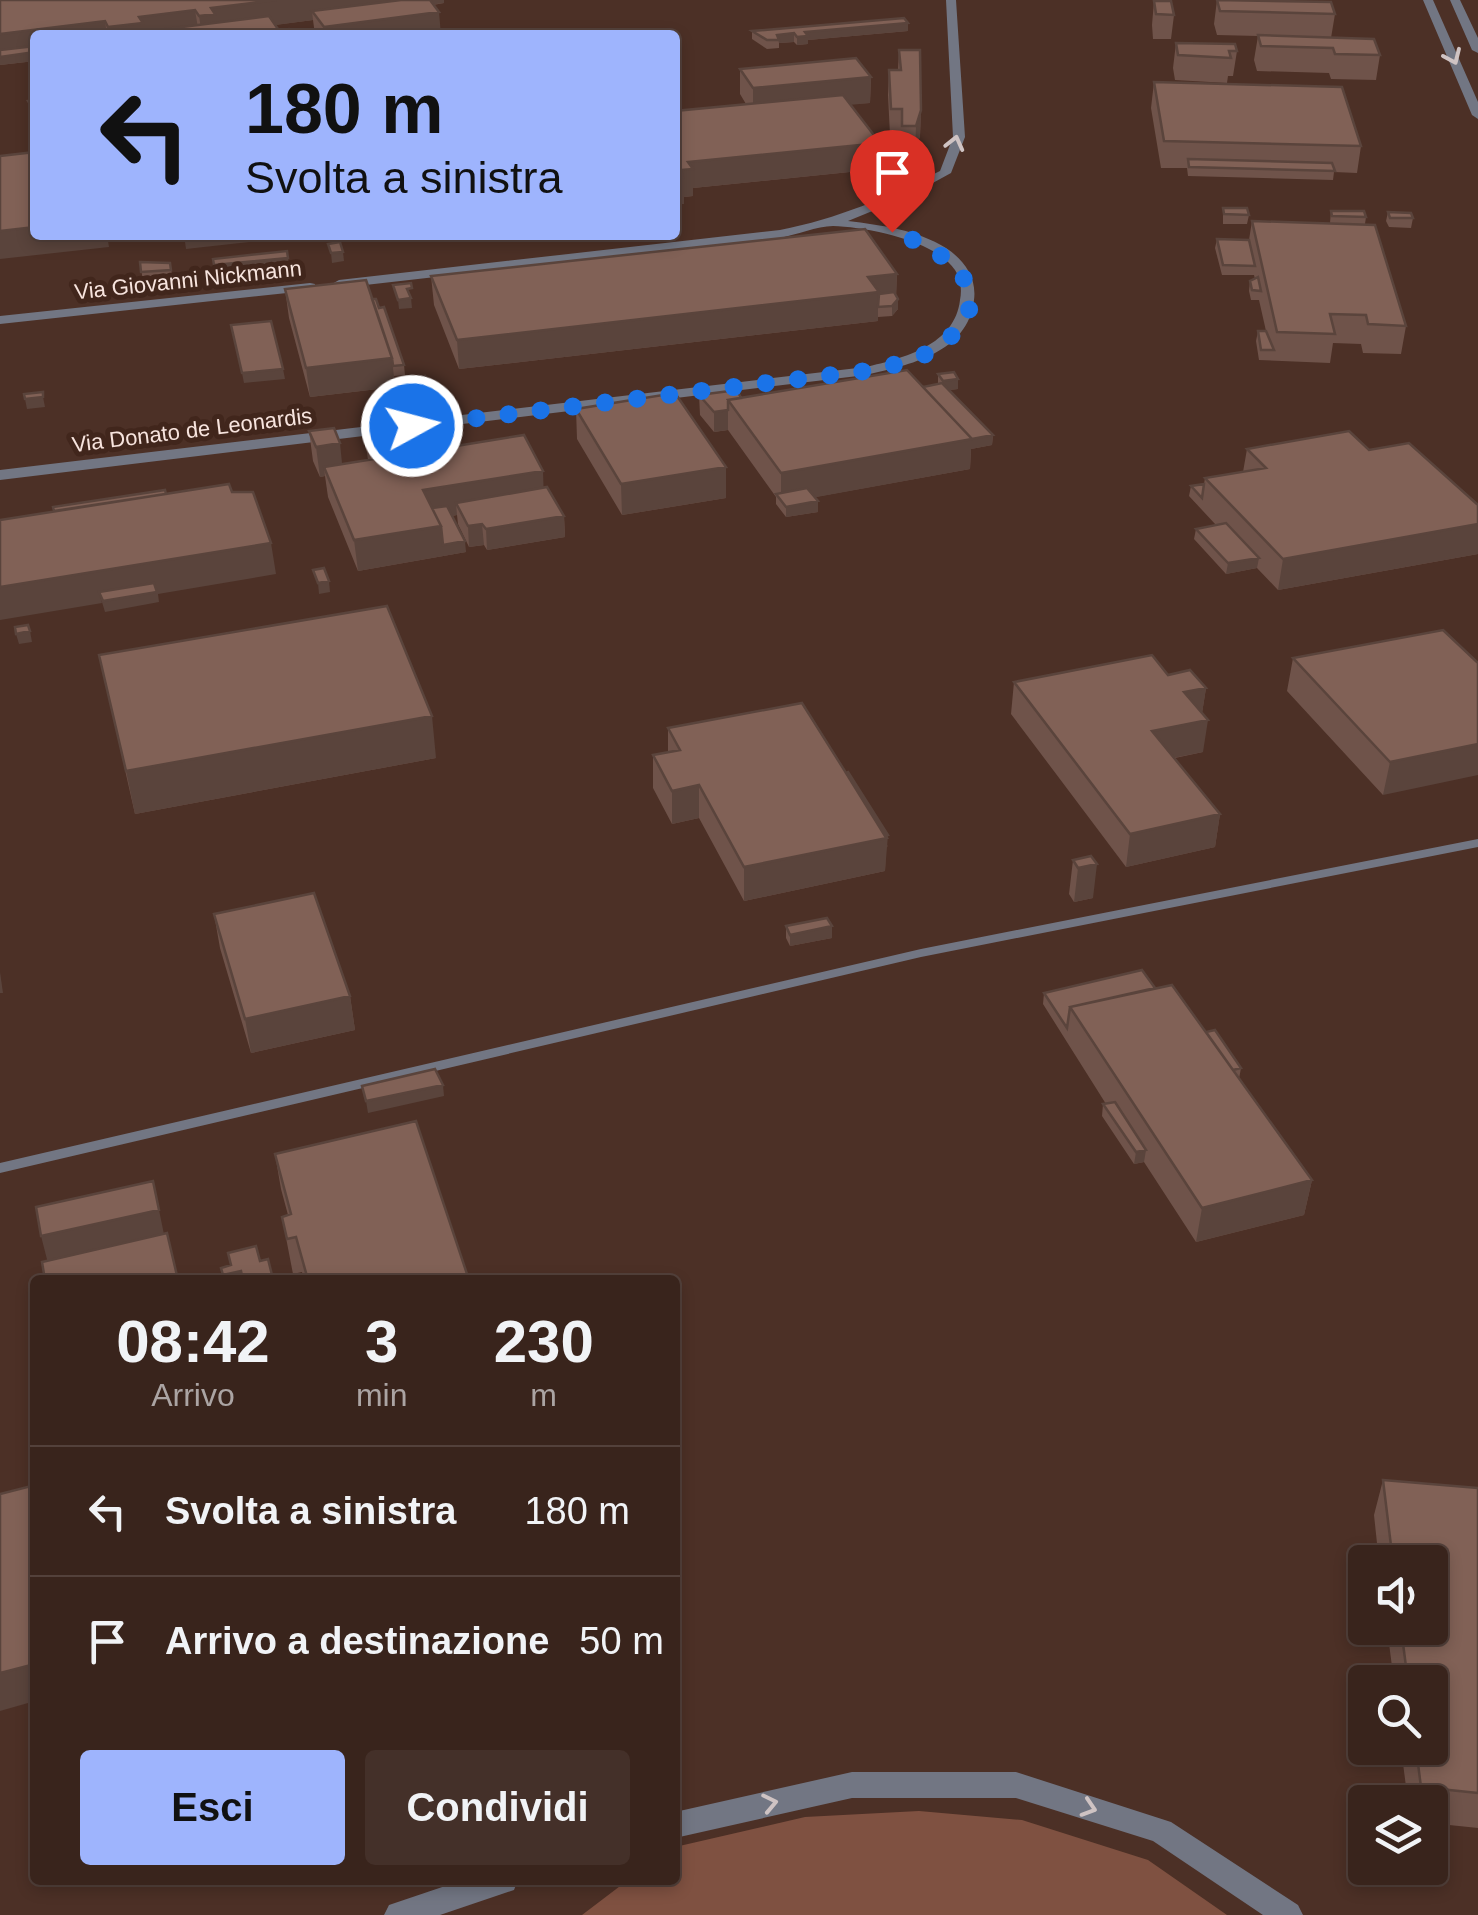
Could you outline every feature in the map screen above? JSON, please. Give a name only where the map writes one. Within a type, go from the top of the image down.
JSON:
[{"type":"street","name":"Via Giovanni Nickmann","points":[[0,320],[546,261],[838,224],[856,218],[945,174],[959,137],[951,0]]},
{"type":"street","points":[[1428,0],[1478,114]]},
{"type":"street","points":[[1455,0],[1478,50]]},
{"type":"street","name":"Via Donato de Leonardis","points":[[0,475],[866,371],[906,362],[933,350],[950,336],[966,310],[968,293],[964,274],[954,262],[919,240],[838,224]]},
{"type":"street","points":[[680,1824],[852,1785],[1016,1785],[1161,1832],[1288,1915]]},
{"type":"street","points":[[399,1915],[489,1885]]},
{"type":"lane","points":[[0,1168],[922,953],[1478,843]]},
{"type":"shaded area","points":[[919,1811],[1022,1820],[1148,1860],[1227,1915],[582,1915],[621,1885],[680,1885],[680,1846],[805,1817]]},
{"type":"building","points":[[0,0],[276,0],[211,8],[215,14],[199,16],[195,10],[139,17],[143,23],[108,27],[105,21],[0,34]]},
{"type":"building","points":[[430,0],[439,12],[324,27],[312,11]]},
{"type":"building","points":[[1217,0],[1331,2],[1335,14],[1220,11]]},
{"type":"building","points":[[1154,1],[1171,1],[1174,15],[1156,14]]},
{"type":"building","points":[[269,16],[279,30],[158,30]]},
{"type":"building","points":[[904,18],[908,23],[805,32],[808,36],[777,35],[779,40],[767,40],[752,31]]},
{"type":"building","points":[[1258,35],[1374,39],[1380,55],[1335,54],[1333,48],[1261,46]]},
{"type":"building","points":[[1176,43],[1235,44],[1237,51],[1229,51],[1231,58],[1178,55]]},
{"type":"building","points":[[30,47],[30,53],[0,57],[0,50]]},
{"type":"building","points":[[899,50],[920,50],[921,110],[916,126],[902,126],[902,109],[891,109],[889,70],[901,70]]},
{"type":"building","points":[[856,58],[871,77],[753,88],[740,69]]},
{"type":"building","points":[[1154,82],[1342,87],[1361,146],[1164,141]]},
{"type":"building","points":[[843,95],[880,143],[688,162],[693,169],[680,170],[680,111]]},
{"type":"building","points":[[30,153],[30,228],[0,231],[0,156]]},
{"type":"building","points":[[1188,159],[1332,163],[1335,171],[1189,167]]},
{"type":"building","points":[[1223,208],[1247,208],[1249,215],[1224,214]]},
{"type":"building","points":[[1331,211],[1364,211],[1366,217],[1332,216]]},
{"type":"building","points":[[1388,212],[1411,213],[1413,218],[1390,218]]},
{"type":"building","points":[[1252,221],[1375,225],[1406,326],[1368,324],[1366,315],[1330,314],[1335,334],[1277,332]]},
{"type":"building","points":[[865,229],[897,274],[868,277],[879,292],[457,340],[431,276]]},
{"type":"building","points":[[1217,239],[1249,240],[1255,266],[1223,265]]},
{"type":"building","points":[[340,242],[343,252],[331,253],[328,244]]},
{"type":"building","points":[[287,251],[288,258],[214,265],[213,259]]},
{"type":"building","points":[[140,262],[170,263],[171,270],[141,272]]},
{"type":"building","points":[[1258,277],[1261,291],[1252,290],[1250,281]]},
{"type":"building","points":[[366,280],[392,358],[306,368],[285,289]]},
{"type":"building","points":[[411,283],[412,288],[407,289],[411,298],[398,300],[393,285]]},
{"type":"building","points":[[894,292],[898,299],[892,306],[878,307],[879,294]]},
{"type":"building","points":[[372,299],[376,299],[379,308],[384,307],[404,365],[393,366]]},
{"type":"building","points":[[271,321],[283,369],[242,373],[231,325]]},
{"type":"building","points":[[1258,331],[1266,331],[1274,350],[1261,350]]},
{"type":"building","points":[[907,370],[972,439],[781,473],[728,400]]},
{"type":"building","points":[[954,372],[958,379],[943,381],[938,374]]},
{"type":"building","points":[[425,376],[429,388],[415,389],[410,378]]},
{"type":"building","points":[[942,383],[993,435],[972,439],[923,387]]},
{"type":"building","points":[[737,390],[741,398],[728,400],[728,410],[714,412],[699,395]]},
{"type":"building","points":[[43,392],[43,397],[25,399],[24,394]]},
{"type":"building","points":[[675,393],[726,467],[621,484],[576,409]]},
{"type":"building","points":[[334,428],[340,443],[316,447],[309,431]]},
{"type":"building","points":[[416,430],[425,451],[524,435],[543,471],[423,490],[441,526],[354,540],[324,467],[374,459],[365,438]]},
{"type":"building","points":[[1349,431],[1369,450],[1409,443],[1478,505],[1478,524],[1283,559],[1205,478],[1266,468],[1247,449]]},
{"type":"building","points":[[229,484],[232,492],[253,492],[271,543],[0,587],[0,520]]},
{"type":"building","points":[[1204,484],[1202,498],[1191,486]]},
{"type":"building","points":[[547,487],[564,516],[486,529],[482,524],[468,526],[456,503]]},
{"type":"building","points":[[807,488],[818,501],[786,507],[776,494]]},
{"type":"building","points":[[165,490],[166,494],[54,511],[53,507]]},
{"type":"building","points":[[447,506],[465,541],[443,545],[441,526],[432,508]]},
{"type":"building","points":[[1226,523],[1259,558],[1228,563],[1196,529]]},
{"type":"building","points":[[324,568],[329,581],[318,583],[313,570]]},
{"type":"building","points":[[154,583],[157,592],[103,601],[99,592]]},
{"type":"building","points":[[387,606],[432,716],[126,771],[99,655]]},
{"type":"building","points":[[28,625],[30,631],[16,634],[15,627]]},
{"type":"building","points":[[1443,630],[1478,663],[1478,744],[1390,762],[1293,658]]},
{"type":"building","points":[[1152,655],[1168,675],[1190,670],[1206,688],[1184,692],[1208,720],[1152,731],[1220,814],[1130,834],[1014,682]]},
{"type":"building","points":[[802,703],[887,838],[744,867],[699,785],[672,791],[653,755],[680,750],[668,728]]},
{"type":"building","points":[[848,772],[888,835],[885,836]]},
{"type":"building","points":[[1091,856],[1097,864],[1078,868],[1073,860]]},
{"type":"building","points":[[314,893],[350,996],[245,1019],[214,914]]},
{"type":"building","points":[[827,918],[832,926],[790,935],[786,926]]},
{"type":"building","points":[[1142,970],[1155,988],[1070,1007],[1067,1028],[1044,993]]},
{"type":"building","points":[[1172,985],[1312,1180],[1202,1208],[1070,1007]]},
{"type":"building","points":[[1215,1030],[1241,1068],[1233,1070],[1206,1032]]},
{"type":"building","points":[[435,1069],[443,1085],[366,1101],[362,1086]]},
{"type":"building","points":[[1115,1102],[1146,1150],[1136,1152],[1103,1104]]},
{"type":"building","points":[[416,1121],[467,1275],[307,1275],[296,1237],[287,1239],[282,1217],[291,1214],[275,1154]]},
{"type":"building","points":[[153,1181],[159,1210],[41,1236],[36,1207]]},
{"type":"building","points":[[167,1233],[177,1275],[44,1275],[42,1262]]},
{"type":"building","points":[[256,1246],[260,1261],[268,1259],[272,1275],[242,1275],[241,1271],[223,1275],[221,1268],[231,1265],[228,1253]]},
{"type":"building","points":[[1383,1480],[1478,1488],[1478,1793],[1448,1790],[1448,1785],[1421,1785],[1418,1765],[1448,1765],[1448,1665],[1406,1665],[1403,1645],[1448,1645],[1448,1545],[1391,1545]]},
{"type":"building","points":[[30,1486],[30,1665],[0,1673],[0,1494]]},
{"type":"route","points":[[412,426],[866,371],[906,362],[933,350],[950,336],[961,322],[968,293],[964,274],[954,262],[919,240],[892,232]]}]
